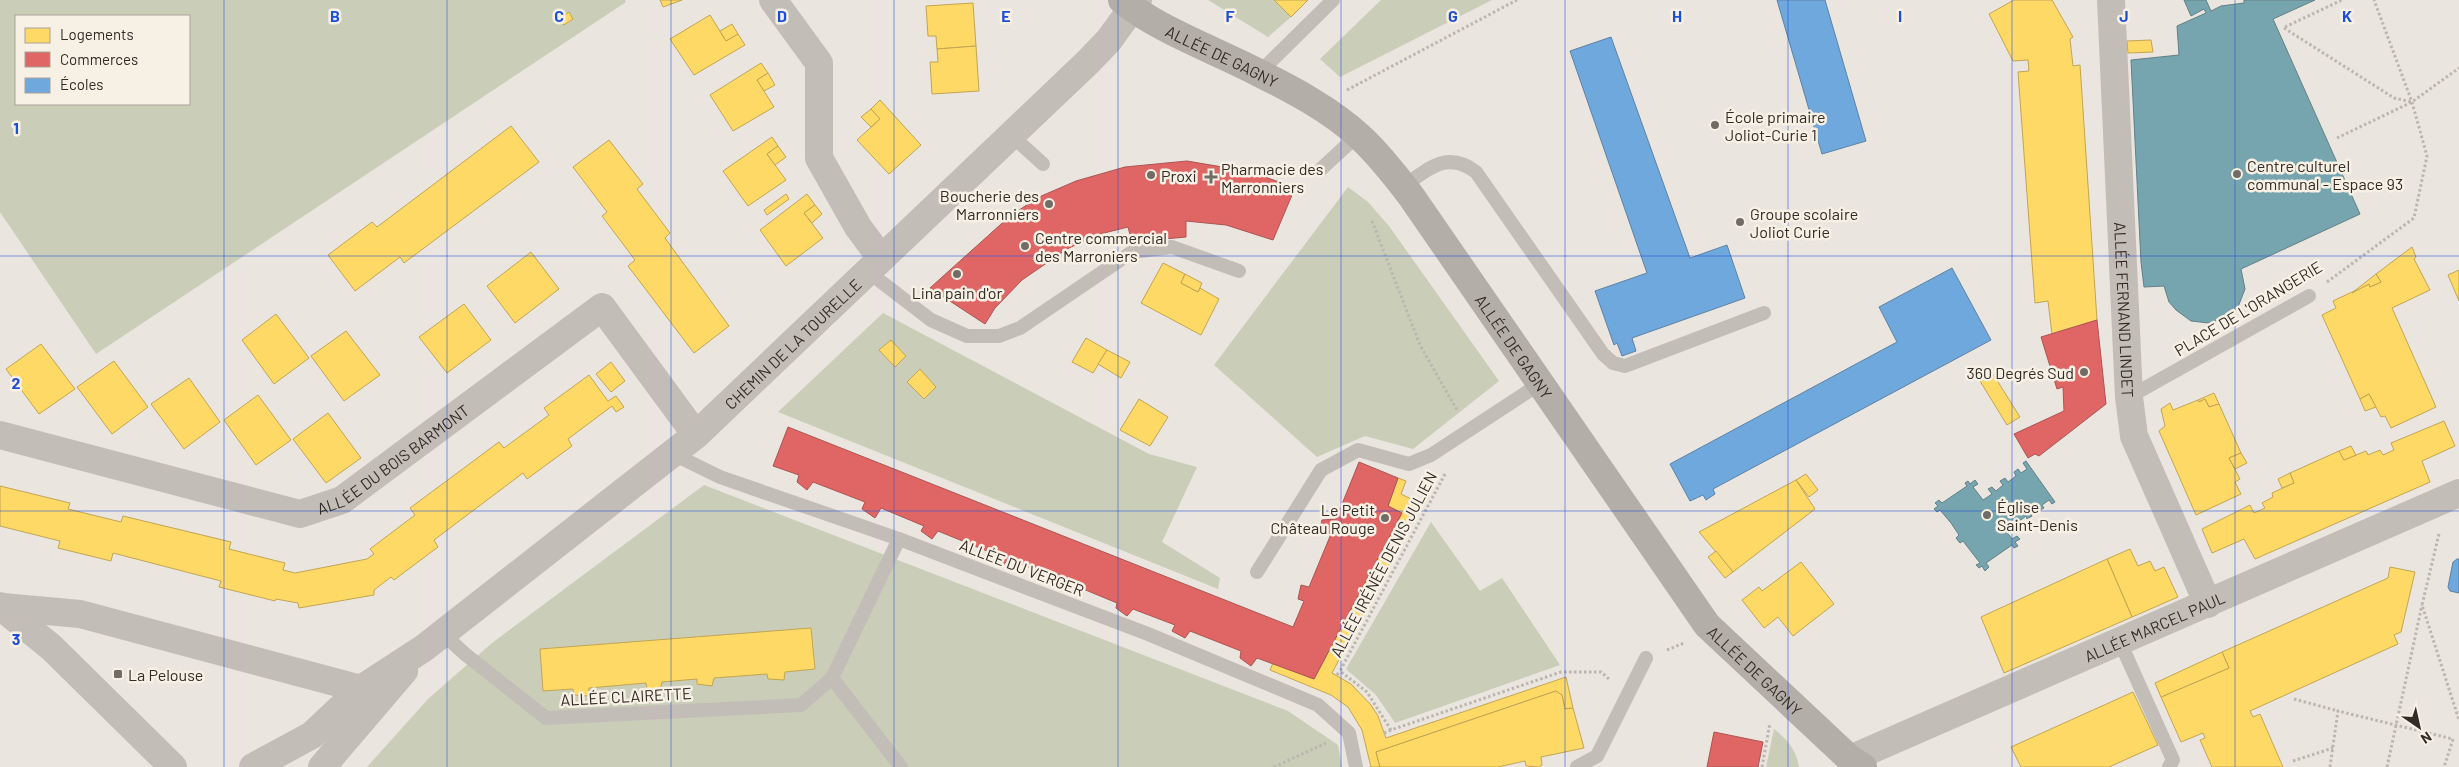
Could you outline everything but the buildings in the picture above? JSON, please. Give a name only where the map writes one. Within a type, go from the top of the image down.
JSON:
[{"type":"main road","name":"ALLÉE DE GAGNY","points":[[1131,3],[1317,106],[1358,135],[1404,186],[1708,625],[1854,764]]},
{"type":"street","points":[[773,0],[818,62],[819,158],[858,227],[874,265]]},
{"type":"street","name":"ALLÉE FERNAND LINDET","points":[[2111,0],[2129,396],[2134,436],[2208,604]]},
{"type":"street","name":"CHEMIN DE LA TOURELLE","points":[[253,767],[312,735],[361,689],[433,641],[696,435],[1012,136],[1109,40],[1131,3]]},
{"type":"street","name":"ALLÉE DU BOIS BARMONT","points":[[0,435],[300,514],[342,500],[602,307],[696,435]]},
{"type":"street","name":"ALLÉE MARCEL PAUL","points":[[1854,764],[2120,642],[2417,510],[2454,507]]},
{"type":"street","points":[[2,607],[80,614],[361,689]]},
{"type":"street","points":[[2,607],[51,647],[173,767]]},
{"type":"street","name":"CHEMIN DE LA TOURELLE","points":[[322,767],[433,641]]},
{"type":"lane","points":[[1259,73],[1333,0]]},
{"type":"lane","points":[[1322,169],[1358,135]]},
{"type":"lane","points":[[1012,136],[1043,164]]},
{"type":"lane","points":[[1404,186],[1437,163],[1453,162],[1468,166],[1476,172],[1603,354],[1613,363],[1625,366],[1764,313]]},
{"type":"lane","points":[[874,265],[931,320],[967,336],[999,336],[1020,328],[1132,252],[1172,247],[1239,271]]},
{"type":"lane","name":"PLACE DE L'ORANGERIE","points":[[2129,396],[2308,296]]},
{"type":"lane","points":[[1257,572],[1321,470],[1358,450],[1409,464],[1431,455],[1542,383]]},
{"type":"lane","name":"ALLÉE DU VERGER","points":[[674,454],[729,480],[899,539],[1148,634],[1318,705],[1349,733]]},
{"type":"lane","points":[[899,539],[832,678],[901,767]]},
{"type":"lane","name":"ALLÉE CLAIRETTE","points":[[433,641],[465,654],[546,718],[801,705],[832,678]]},
{"type":"lane","points":[[2120,642],[2173,760],[2169,767]]},
{"type":"lane","points":[[1577,767],[1597,756],[1646,658]]},
{"type":"lane","points":[[1349,733],[1356,767]]},
{"type":"path","points":[[1317,106],[1517,0]]},
{"type":"path","points":[[2342,0],[2284,28],[2394,98],[2412,102]]},
{"type":"path","name":"PLACE DE L'ORANGERIE","points":[[2308,296],[2414,218],[2427,156],[2412,102],[2374,0]]},
{"type":"path","points":[[2337,138],[2412,102],[2459,68]]},
{"type":"path","points":[[1372,221],[1420,345],[1469,430]]},
{"type":"path","name":"ALLÉE IRÉNÉE DENIS JULIEN","points":[[1391,730],[1367,692],[1340,671],[1446,474]]},
{"type":"path","points":[[2387,767],[2422,605],[2454,507]]},
{"type":"path","points":[[2422,605],[2459,720]]},
{"type":"path","points":[[1646,658],[1684,643],[1708,625]]},
{"type":"path","points":[[1337,675],[1340,671]]},
{"type":"path","points":[[1384,733],[1561,672],[1601,672],[1614,683]]},
{"type":"path","points":[[2294,698],[2338,711],[2453,739],[2444,767]]},
{"type":"path","points":[[2330,767],[2338,711]]},
{"type":"path","points":[[1274,767],[1349,733]]},
{"type":"path","points":[[2293,761],[2333,748]]},
{"type":"green space","points":[[0,0],[625,0],[626,2],[96,354],[0,212]]},
{"type":"green space","points":[[1208,0],[1274,0],[1291,17],[1268,37]]},
{"type":"green space","points":[[1381,0],[1492,0],[1340,77],[1320,59]]},
{"type":"green space","points":[[1348,187],[1368,202],[1389,226],[1499,381],[1413,449],[1365,436],[1317,457],[1214,365]]},
{"type":"green space","points":[[883,313],[1149,454],[1197,467],[1162,542],[1220,578],[1218,589],[778,412]]},
{"type":"green space","points":[[704,485],[1288,711],[1338,745],[1342,767],[367,767],[428,699],[492,643]]},
{"type":"green space","points":[[1431,522],[1480,591],[1502,578],[1560,665],[1395,723],[1376,695],[1346,669]]},
{"type":"green space","points":[[1774,729],[1791,746],[1799,767],[1766,767]]},
{"type":"place","name":"École primaire Joliot-Curie 1","points":[[1715,125]]},
{"type":"place","name":"Centre culturel communal - Espace 93","points":[[2237,174]]},
{"type":"place","name":"Proxi","points":[[1151,175]]},
{"type":"place","name":"Pharmacie des Marronniers","points":[[1211,177]]},
{"type":"place","name":"Boucherie des Marronniers","points":[[1049,204]]},
{"type":"place","name":"Groupe scolaire Joliot Curie","points":[[1740,222]]},
{"type":"place","name":"Centre commercial des Marroniers","points":[[1025,246]]},
{"type":"place","name":"Lina pain d'or","points":[[957,274]]},
{"type":"place","name":"360 Degrés Sud","points":[[2084,372]]},
{"type":"place","name":"Église Saint-Denis","points":[[1987,515]]},
{"type":"place","name":"Le Petit Château Rouge","points":[[1385,518]]},
{"type":"place","name":"La Pelouse","points":[[118,674]]}]
